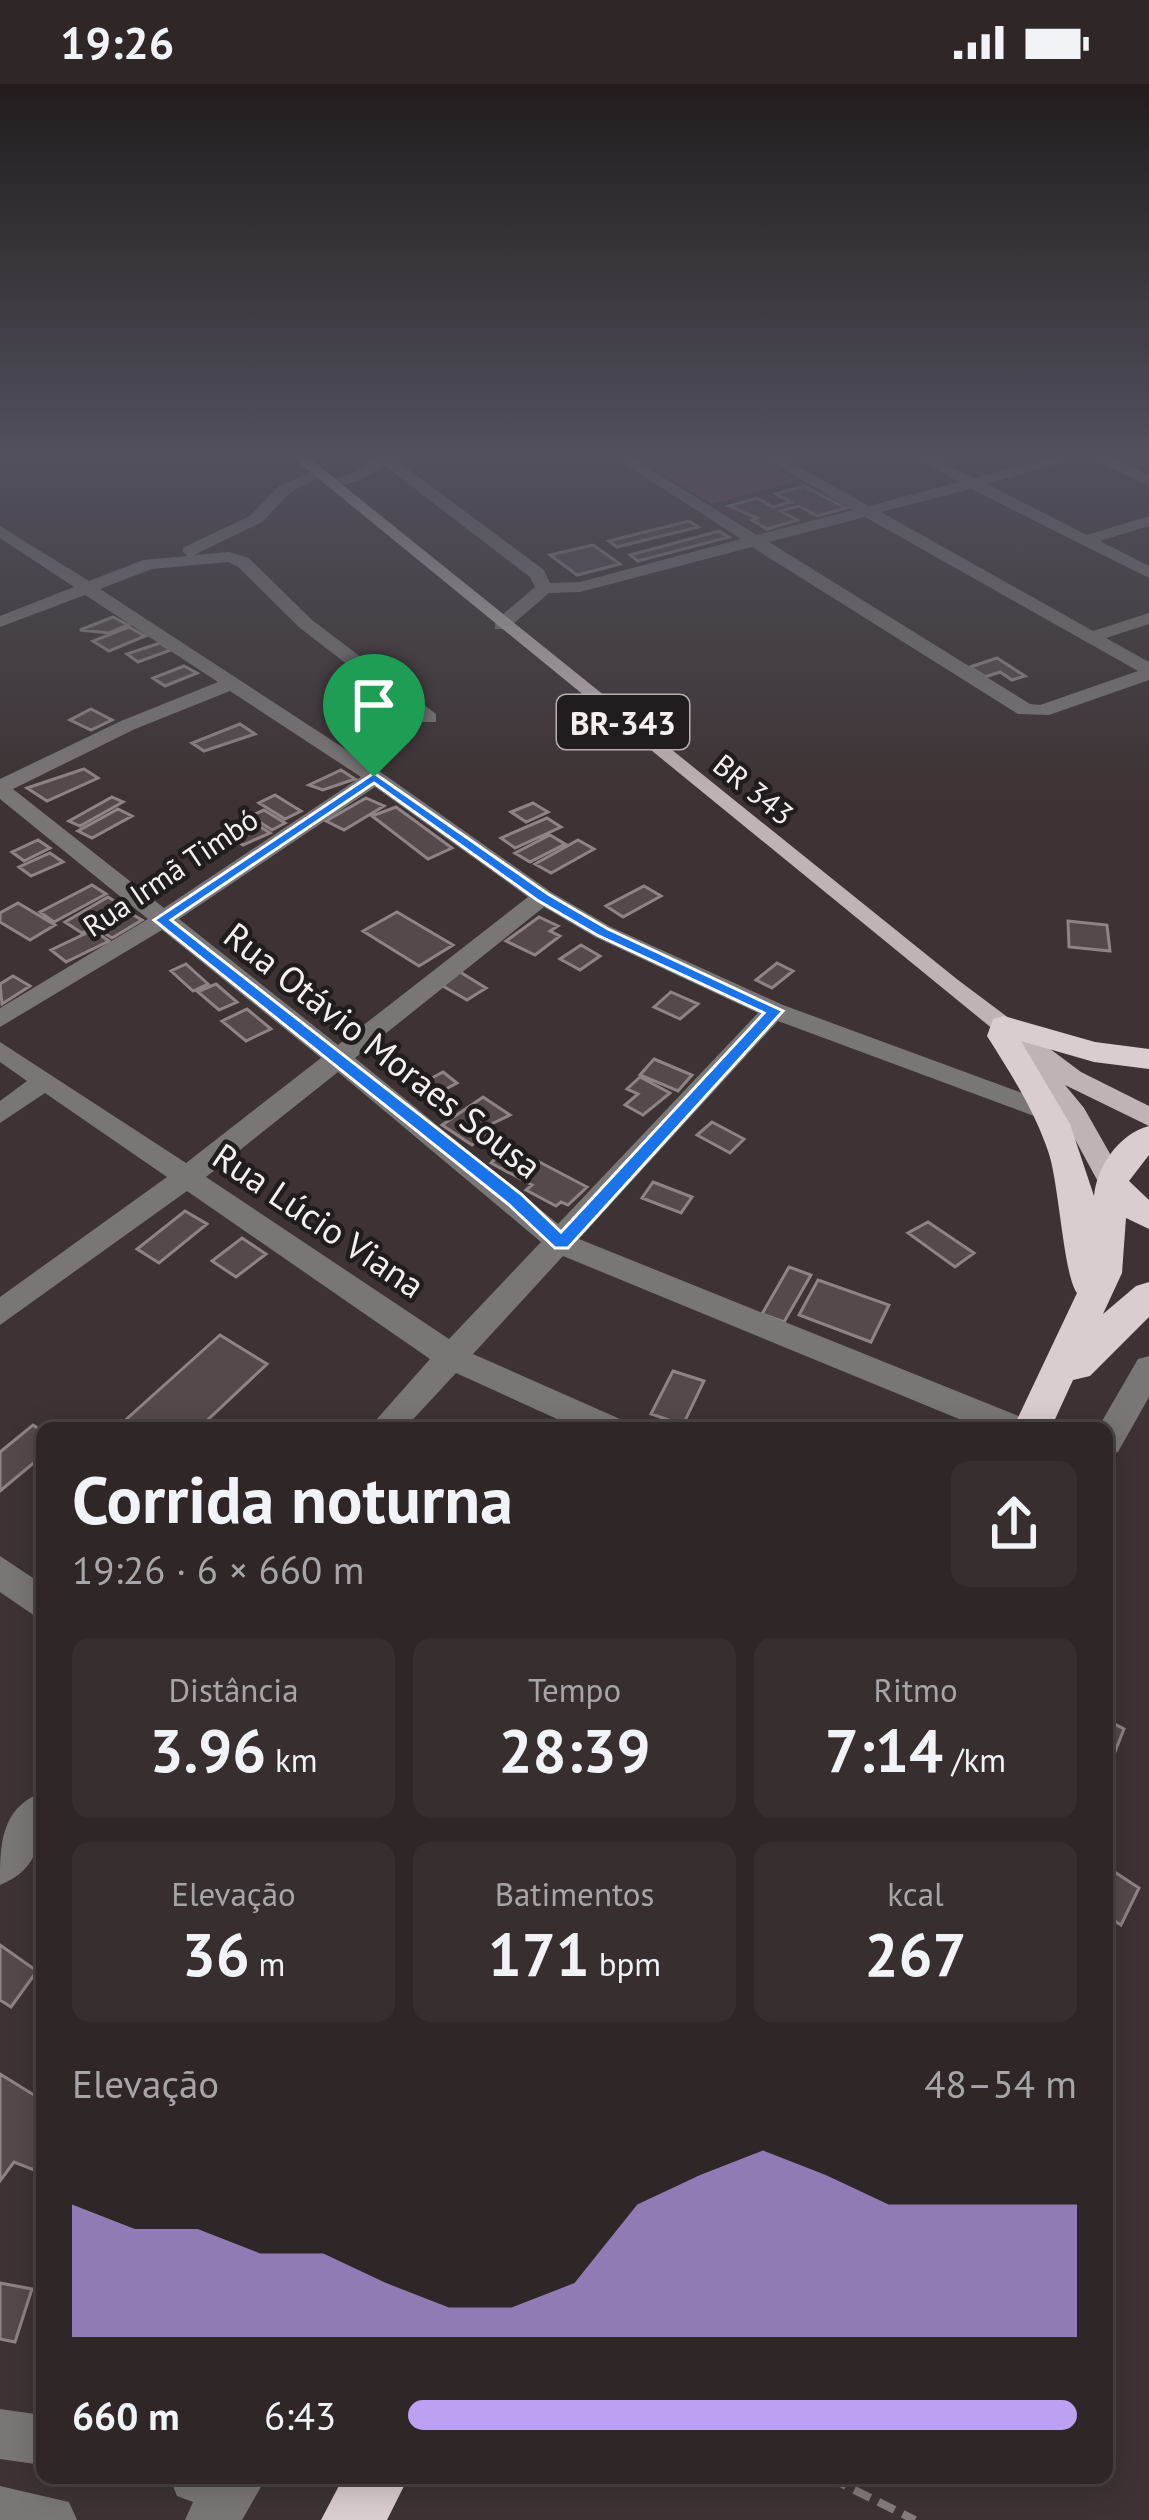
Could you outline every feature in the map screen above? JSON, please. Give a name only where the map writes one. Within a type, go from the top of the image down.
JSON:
[{"type":"highway","points":[[1003,1031],[1149,1059]]},
{"type":"highway","points":[[1003,1031],[1051,1113],[1070,1157],[1090,1309]]},
{"type":"highway","points":[[1030,1421],[1090,1309],[1108,1252],[1112,1182],[1126,1156],[1149,1137]]},
{"type":"highway","name":"BR-343","points":[[1112,1182],[1123,1198],[1149,1217]]},
{"type":"highway","points":[[1030,1421],[1105,1333],[1149,1296]]},
{"type":"highway","points":[[352,2520],[374,2484]]},
{"type":"main road","name":"BR 343","points":[[436,571],[1003,1031]]},
{"type":"main road","name":"BR-343","points":[[1003,1031],[1072,1078],[1149,1117]]},
{"type":"main road","name":"BR-343","points":[[1003,1031],[1075,1114],[1112,1182]]},
{"type":"street","points":[[65,571],[374,777],[543,897],[642,952],[775,1011],[1051,1113]]},
{"type":"street","points":[[0,622],[137,571]]},
{"type":"street","points":[[252,571],[306,624],[429,718]]},
{"type":"street","points":[[532,571],[544,588]]},
{"type":"street","points":[[501,625],[544,588],[580,587],[642,571]]},
{"type":"street","points":[[804,571],[1030,712],[1148,674],[1146,668],[973,571]]},
{"type":"street","points":[[1092,637],[1149,618]]},
{"type":"street","points":[[0,788],[128,724],[230,684]]},
{"type":"street","name":"Rua Irmã Timbó","points":[[0,1019],[161,920],[374,777]]},
{"type":"street","name":"Rua Otávio Moraes Sousa","points":[[0,788],[514,1199],[562,1244],[1030,1421]]},
{"type":"street","points":[[0,1313],[186,1178],[543,897]]},
{"type":"street","points":[[391,1422],[775,1011]]},
{"type":"street","name":"Rua Lúcio Viana","points":[[0,1050],[453,1358],[596,1422]]},
{"type":"street","points":[[0,1114],[46,1080]]},
{"type":"street","points":[[1113,1431],[1149,1368]]},
{"type":"street","points":[[0,1571],[36,1600]]},
{"type":"street","points":[[0,1865],[36,1819]]},
{"type":"street","points":[[0,2434],[36,2439]]},
{"type":"street","points":[[0,2512],[51,2520]]},
{"type":"path","points":[[842,2484],[915,2520]]},
{"type":"building","points":[[113,617],[128,625],[109,633],[80,630]]},
{"type":"building","points":[[129,627],[145,636],[109,651],[93,641]]},
{"type":"building","points":[[160,643],[171,650],[138,662],[127,654]]},
{"type":"building","points":[[997,658],[1025,676],[1012,680],[1000,672],[985,677],[970,667]]},
{"type":"building","points":[[184,666],[197,673],[165,686],[153,678]]},
{"type":"building","points":[[91,709],[112,720],[91,730],[70,720]]},
{"type":"building","points":[[378,722],[387,729],[356,741],[346,733]]},
{"type":"building","points":[[240,724],[255,734],[204,751],[192,743]]},
{"type":"building","points":[[84,769],[98,778],[47,801],[27,788]]},
{"type":"building","points":[[341,770],[355,779],[323,790],[309,785]]},
{"type":"building","points":[[275,795],[301,811],[285,819],[259,803]]},
{"type":"building","points":[[112,797],[123,802],[80,826],[69,821]]},
{"type":"building","points":[[366,798],[384,806],[344,830],[326,821]]},
{"type":"building","points":[[533,803],[548,812],[526,822],[511,812]]},
{"type":"building","points":[[396,807],[452,848],[428,859],[372,816]]},
{"type":"building","points":[[118,809],[132,816],[92,838],[78,831]]},
{"type":"building","points":[[264,810],[285,823],[272,830],[250,816]]},
{"type":"building","points":[[547,818],[561,827],[515,848],[501,838]]},
{"type":"building","points":[[253,822],[270,833],[243,845],[221,830]]},
{"type":"building","points":[[550,835],[565,844],[530,862],[515,853]]},
{"type":"building","points":[[38,840],[50,848],[24,861],[12,852]]},
{"type":"building","points":[[578,840],[594,849],[551,873],[535,864]]},
{"type":"building","points":[[50,853],[63,862],[31,876],[19,867]]},
{"type":"building","points":[[92,885],[106,894],[54,922],[40,912]]},
{"type":"building","points":[[644,886],[661,896],[623,917],[606,906]]},
{"type":"building","points":[[108,897],[126,908],[82,933],[65,922]]},
{"type":"building","points":[[18,903],[55,925],[30,940],[0,922],[0,913]]},
{"type":"building","points":[[397,912],[453,945],[419,966],[363,931]]},
{"type":"building","points":[[130,913],[142,920],[112,938],[96,928]]},
{"type":"building","points":[[539,917],[558,926],[550,931],[560,936],[535,955],[506,941]]},
{"type":"building","points":[[1068,921],[1107,925],[1110,951],[1069,947]]},
{"type":"building","points":[[93,930],[109,941],[66,962],[51,950]]},
{"type":"building","points":[[581,945],[600,956],[580,970],[560,959]]},
{"type":"building","points":[[777,963],[793,971],[772,988],[756,980]]},
{"type":"building","points":[[186,964],[208,984],[193,991],[171,971]]},
{"type":"building","points":[[460,972],[486,988],[467,1000],[441,985]]},
{"type":"building","points":[[13,976],[30,986],[2,1004],[0,984]]},
{"type":"building","points":[[216,984],[237,1002],[219,1010],[198,992]]},
{"type":"building","points":[[671,992],[698,1004],[680,1019],[654,1007]]},
{"type":"building","points":[[247,1009],[271,1029],[246,1041],[222,1021]]},
{"type":"building","points":[[654,1059],[692,1075],[678,1091],[640,1075]]},
{"type":"building","points":[[443,1072],[457,1083],[429,1098],[415,1087]]},
{"type":"building","points":[[640,1077],[670,1093],[643,1115],[625,1105],[638,1094],[627,1089]]},
{"type":"building","points":[[483,1097],[510,1115],[485,1127],[492,1131],[472,1145],[442,1125]]},
{"type":"building","points":[[712,1122],[744,1139],[730,1153],[697,1135]]},
{"type":"building","points":[[509,1146],[587,1187],[568,1205],[556,1206],[526,1190],[532,1185],[491,1163]]},
{"type":"building","points":[[653,1182],[692,1197],[681,1213],[642,1198]]},
{"type":"building","points":[[185,1211],[207,1224],[159,1263],[137,1249]]},
{"type":"building","points":[[928,1222],[974,1253],[955,1267],[908,1233]]},
{"type":"building","points":[[242,1238],[266,1254],[236,1277],[212,1261]]},
{"type":"building","points":[[789,1267],[811,1275],[784,1322],[762,1314]]},
{"type":"building","points":[[818,1280],[889,1305],[871,1342],[799,1315]]},
{"type":"building","points":[[220,1335],[267,1364],[205,1422],[123,1422]]},
{"type":"building","points":[[673,1371],[704,1381],[684,1422],[651,1414]]},
{"type":"building","points":[[36,1427],[36,1461],[0,1491],[0,1452]]},
{"type":"building","points":[[1113,1723],[1124,1729],[1113,1757]]},
{"type":"building","points":[[1113,1871],[1139,1888],[1121,1925],[1113,1920]]},
{"type":"building","points":[[0,1945],[36,1972],[11,2007],[0,2000]]},
{"type":"building","points":[[0,2074],[36,2093],[36,2171],[14,2162],[0,2181]]},
{"type":"building","points":[[0,2283],[32,2289],[15,2342],[0,2339]]},
{"type":"route","points":[[374,777],[543,897],[662,961],[775,1011],[562,1244],[514,1199],[161,920],[374,777]]}]
